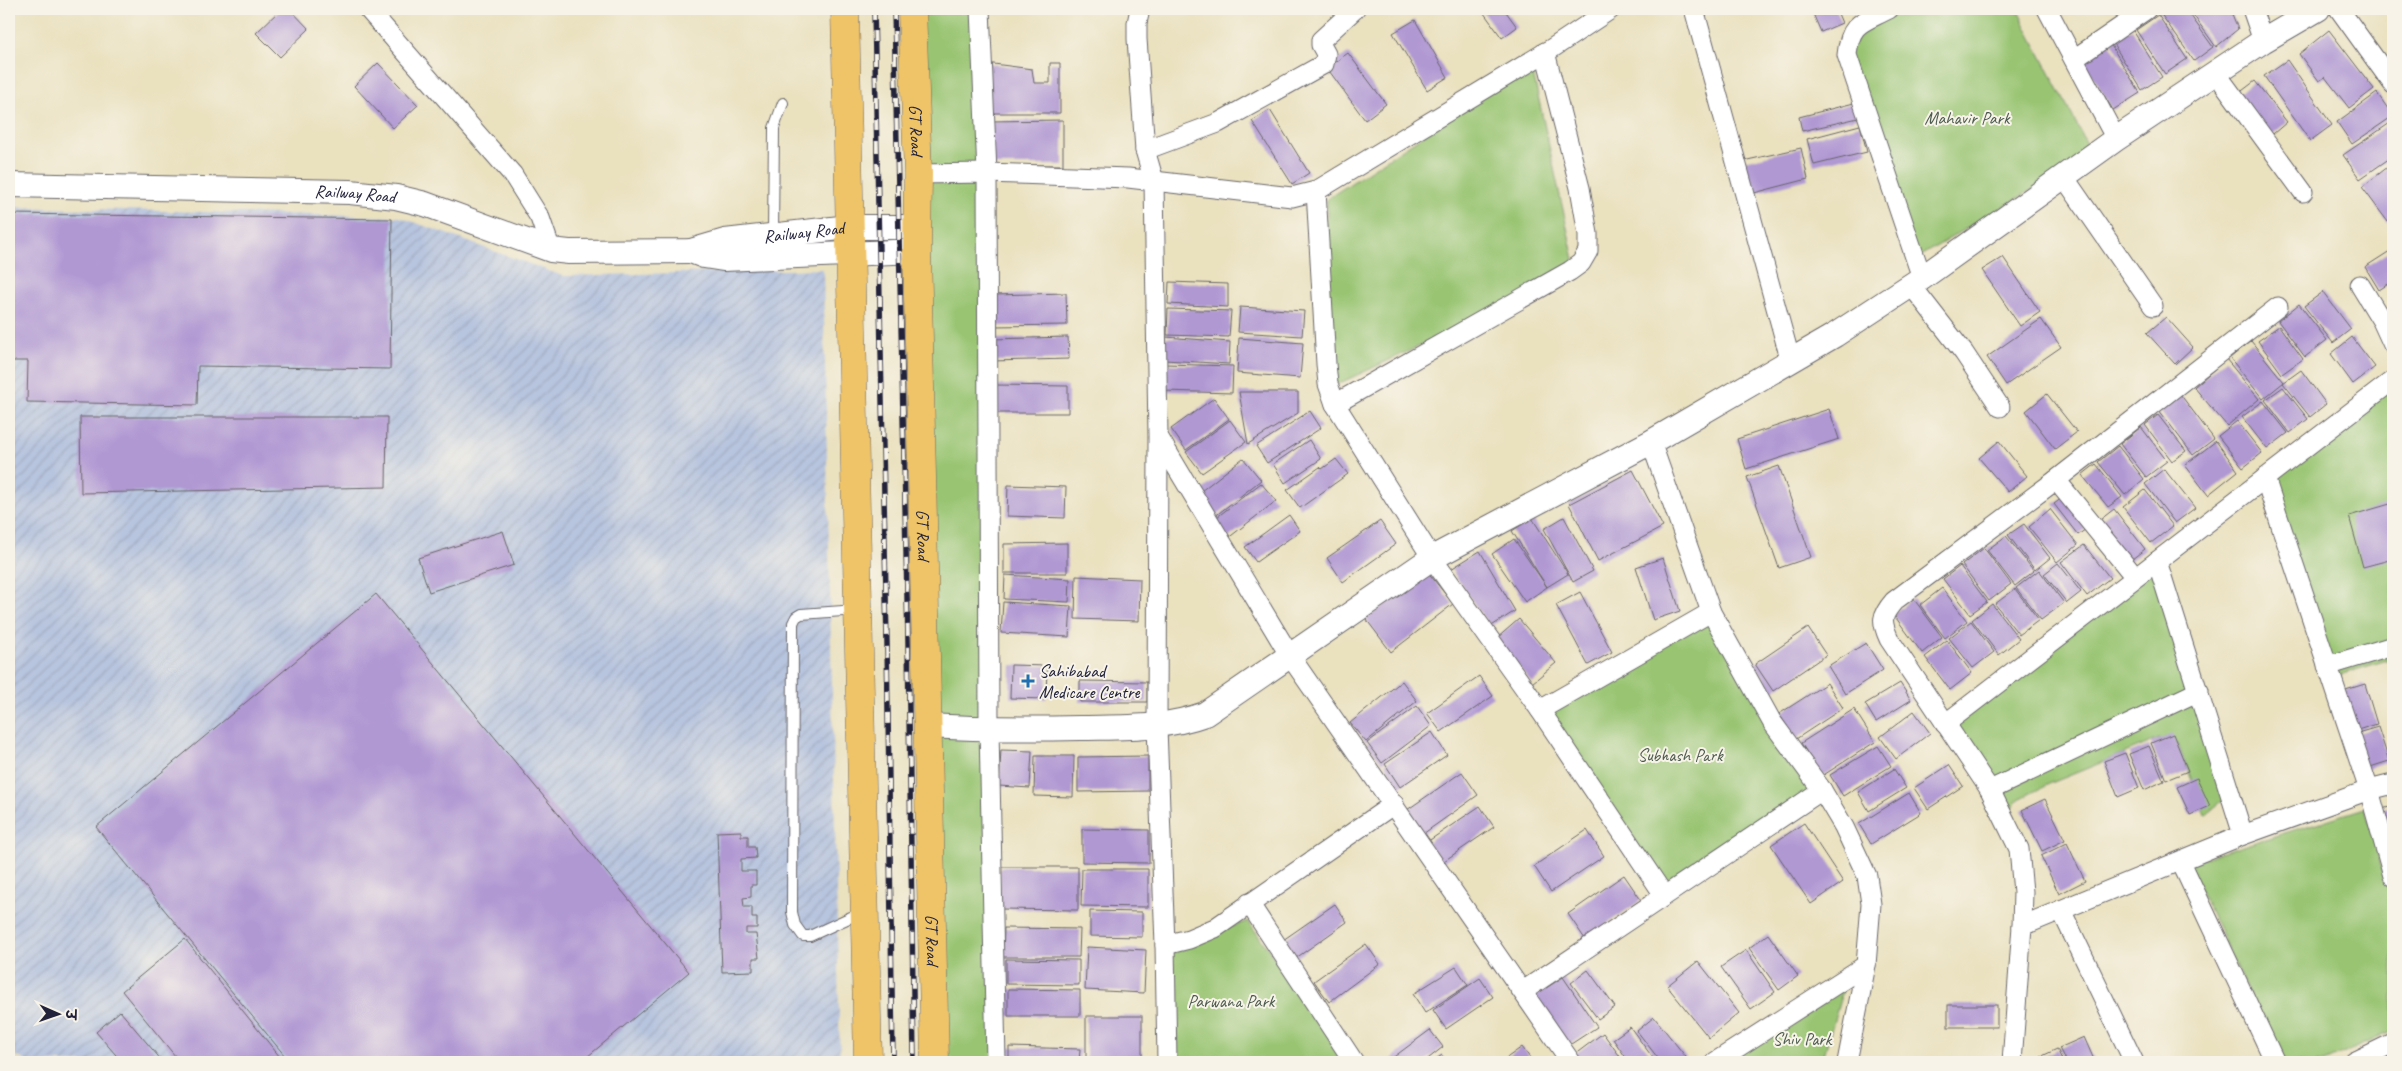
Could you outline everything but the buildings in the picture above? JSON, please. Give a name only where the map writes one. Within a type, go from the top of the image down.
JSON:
[{"type":"highway","points":[[845,9],[868,1062]]},
{"type":"highway","name":"GT Road","points":[[912,9],[918,174],[917,239],[935,1062]]},
{"type":"street","points":[[368,9],[513,175],[540,218],[552,250]]},
{"type":"street","points":[[980,9],[987,173],[989,729],[996,1062]]},
{"type":"street","points":[[1140,9],[1137,23],[1137,39],[1146,150],[1154,181],[1158,436],[1157,727],[1166,945],[1167,1062]]},
{"type":"street","points":[[1146,150],[1218,123],[1324,64],[1326,54],[1321,45],[1321,40],[1355,9]]},
{"type":"street","points":[[918,174],[987,173],[1128,178],[1292,197],[1316,191],[1545,52],[1611,9]]},
{"type":"street","points":[[1694,9],[1791,362]]},
{"type":"street","points":[[1889,9],[1855,27],[1848,38],[1847,55],[1916,282],[2000,407]]},
{"type":"street","points":[[2047,9],[2116,139]]},
{"type":"street","points":[[2074,59],[2147,9]]},
{"type":"street","points":[[2252,9],[2263,41]]},
{"type":"street","points":[[927,726],[989,729],[1157,727],[1186,721],[1205,714],[1432,558],[1651,442],[1791,362],[1916,282],[2116,139],[2263,41],[2318,9]]},
{"type":"street","points":[[2339,9],[2393,84]]},
{"type":"street","points":[[1335,404],[1582,263],[1588,251],[1586,215],[1545,52]]},
{"type":"street","points":[[2216,73],[2303,192]]},
{"type":"street","points":[[2064,177],[2153,306]]},
{"type":"street","name":"Railway Road","points":[[9,185],[350,192],[396,197],[426,204],[552,250],[569,252],[691,251],[726,240],[773,235],[849,240],[917,239]]},
{"type":"street","points":[[1316,191],[1326,364],[1328,384],[1335,404],[1432,558],[1540,710],[1664,895]]},
{"type":"street","name":"Railway Road","points":[[691,251],[704,256],[724,259],[849,240]]},
{"type":"street","points":[[2360,285],[2382,321],[2393,346]]},
{"type":"street","points":[[2012,1062],[2022,926],[2023,892],[2019,849],[1990,790],[1889,639],[1882,624],[1885,612],[1894,601],[2056,480],[2278,307]]},
{"type":"street","points":[[1946,724],[2393,380]]},
{"type":"street","points":[[1158,436],[1290,656],[1571,1062]]},
{"type":"street","points":[[1651,442],[1711,612],[1772,722],[1822,790],[1844,827],[1867,876],[1871,904],[1866,965],[1847,1062]]},
{"type":"street","points":[[2265,478],[2369,790],[2393,876]]},
{"type":"street","points":[[2056,480],[2135,577]]},
{"type":"street","points":[[2157,561],[2199,691],[2242,835]]},
{"type":"street","points":[[1540,710],[1711,612]]},
{"type":"street","points":[[2327,666],[2393,646]]},
{"type":"street","points":[[1990,790],[2199,691]]},
{"type":"street","points":[[2022,926],[2182,862],[2242,835],[2369,790],[2393,784]]},
{"type":"street","points":[[1523,991],[1822,790]]},
{"type":"street","points":[[1166,945],[1189,939],[1215,928],[1394,804]]},
{"type":"street","points":[[2182,862],[2274,1062]]},
{"type":"street","points":[[1249,903],[1354,1062]]},
{"type":"street","points":[[2061,910],[2134,1062]]},
{"type":"street","points":[[1715,1062],[1866,965]]},
{"type":"street","points":[[2354,1062],[2393,1043]]},
{"type":"lane","points":[[773,235],[774,128],[783,104]]},
{"type":"lane","points":[[858,610],[801,614],[796,617],[793,624],[792,912],[798,932],[803,936],[810,936],[864,911]]},
{"type":"shaded area","points":[[9,207],[400,217],[563,276],[823,269],[840,1062],[28,1062],[9,1052]]},
{"type":"green space","points":[[911,9],[978,9],[998,1062],[934,1062]]},
{"type":"green space","name":"Mahavir Park","points":[[1902,9],[2017,9],[2092,154],[1910,262],[1844,38]]},
{"type":"green space","points":[[1531,64],[1577,273],[1327,389],[1327,199]]},
{"type":"green space","points":[[2393,387],[2393,658],[2324,680],[2265,478]]},
{"type":"green space","points":[[2153,568],[2226,798],[2205,815],[2178,744],[2159,739],[2049,784],[2019,799],[2007,814],[1950,730]]},
{"type":"green space","name":"Subhash Park","points":[[1709,617],[1815,791],[1655,891],[1538,720]]},
{"type":"green space","points":[[2365,808],[2393,908],[2393,1031],[2325,1062],[2280,1062],[2188,863]]},
{"type":"green space","name":"Parwana Park","points":[[1248,921],[1349,1062],[1172,1062],[1170,949]]},
{"type":"green space","name":"Shiv Park","points":[[1845,982],[1822,1062],[1723,1062]]},
{"type":"railway","points":[[874,9],[887,642],[893,1062]]},
{"type":"railway","points":[[894,9],[908,641],[914,1062]]},
{"type":"place","name":"Sahibabad Medicare Centre","points":[[1028,681]]}]
